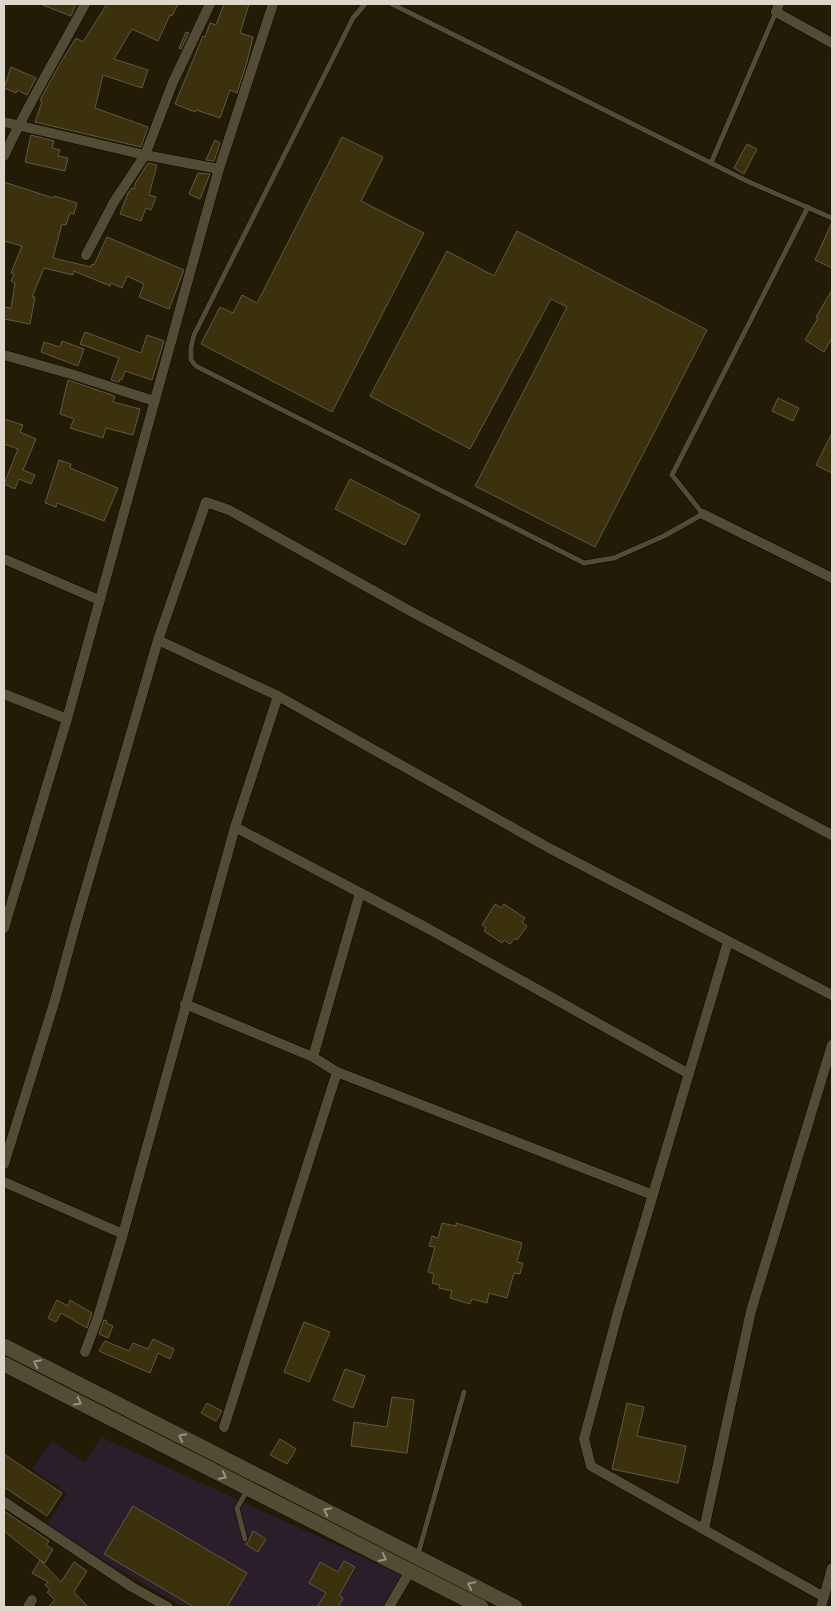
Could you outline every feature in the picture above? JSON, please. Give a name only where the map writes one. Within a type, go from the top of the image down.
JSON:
[{"type":"main road","points":[[4,1346],[515,1607]]},
{"type":"main road","points":[[4,1364],[481,1607]]},
{"type":"street","points":[[4,156],[18,125],[85,4]]},
{"type":"street","points":[[86,255],[114,202],[146,155],[174,82],[210,4]]},
{"type":"street","points":[[4,928],[67,719],[220,169],[273,4]]},
{"type":"street","points":[[778,8],[832,42]]},
{"type":"street","points":[[4,122],[146,155],[220,169]]},
{"type":"street","points":[[4,355],[154,401]]},
{"type":"street","points":[[4,1164],[55,1000],[158,640],[206,502],[230,510],[410,611],[832,835]]},
{"type":"street","points":[[703,514],[832,578]]},
{"type":"street","points":[[4,559],[99,600]]},
{"type":"street","points":[[158,640],[278,696],[541,843],[832,995]]},
{"type":"street","points":[[4,694],[67,719]]},
{"type":"street","points":[[85,1352],[98,1317],[123,1234],[235,827],[278,696]]},
{"type":"street","points":[[235,827],[360,893],[689,1074]]},
{"type":"street","points":[[313,1057],[360,893]]},
{"type":"street","points":[[728,942],[618,1312],[584,1439],[591,1466],[704,1530],[823,1602],[832,1568]]},
{"type":"street","points":[[186,1004],[313,1057],[337,1072],[653,1195]]},
{"type":"street","points":[[704,1530],[751,1311],[832,1045]]},
{"type":"street","points":[[224,1428],[337,1072]]},
{"type":"street","points":[[4,1182],[123,1234]]},
{"type":"street","points":[[4,1502],[132,1587],[168,1607]]},
{"type":"street","points":[[389,1607],[410,1571]]},
{"type":"lane","points":[[365,4],[352,18],[194,335],[191,347],[191,360],[196,366],[584,563],[614,558],[664,536],[703,514],[672,475],[808,207]]},
{"type":"lane","points":[[392,4],[749,182],[832,218]]},
{"type":"lane","points":[[711,163],[778,8]]},
{"type":"lane","points":[[417,1557],[464,1392]]},
{"type":"lane","points":[[245,1539],[237,1508],[248,1488]]},
{"type":"shaded area","points":[[101,1437],[402,1575],[382,1607],[183,1607],[46,1526],[67,1493],[32,1469],[52,1441],[85,1463]]},
{"type":"building","points":[[40,4],[76,4],[71,16]]},
{"type":"building","points":[[107,4],[178,4],[172,16],[170,15],[158,41],[132,29],[114,59],[148,70],[142,88],[103,75],[95,108],[148,127],[141,147],[35,122],[42,102],[40,100],[61,62],[76,38],[83,42]]},
{"type":"building","points":[[224,4],[249,4],[240,33],[253,37],[237,93],[230,90],[220,118],[196,110],[195,112],[175,104],[203,36],[205,37],[210,23],[216,25]]},
{"type":"building","points":[[186,32],[189,33],[181,49],[179,48]]},
{"type":"building","points":[[11,67],[36,78],[27,95],[17,90],[16,93],[4,88]]},
{"type":"building","points":[[31,135],[54,141],[52,148],[60,150],[58,156],[68,158],[65,171],[25,162]]},
{"type":"building","points":[[342,137],[383,157],[361,201],[424,233],[332,412],[201,344],[220,307],[233,313],[242,295],[257,303]]},
{"type":"building","points":[[215,140],[220,143],[214,161],[206,160]]},
{"type":"building","points":[[747,144],[757,149],[744,174],[734,168]]},
{"type":"building","points":[[148,163],[157,165],[149,195],[156,197],[151,210],[146,208],[141,221],[120,214],[128,193],[132,188],[134,189],[136,182]]},
{"type":"building","points":[[198,173],[210,174],[200,199],[189,194]]},
{"type":"building","points":[[4,182],[53,198],[54,196],[77,203],[74,214],[70,213],[66,225],[62,224],[53,258],[91,267],[92,264],[94,265],[107,237],[184,270],[169,309],[139,297],[144,284],[127,276],[122,288],[111,283],[110,286],[74,271],[73,275],[44,268],[32,297],[35,297],[30,324],[4,319],[4,307],[11,308],[15,283],[11,281],[14,274],[11,273],[22,246],[4,241]]},
{"type":"building","points":[[832,222],[832,268],[815,260]]},
{"type":"building","points":[[517,231],[707,330],[595,547],[475,486],[567,307],[551,299],[470,449],[370,396],[447,251],[494,276]]},
{"type":"building","points":[[832,290],[832,338],[824,352],[805,340]]},
{"type":"building","points":[[85,332],[141,353],[147,335],[164,341],[152,380],[125,371],[122,380],[120,379],[119,382],[111,380],[119,358],[80,344]]},
{"type":"building","points":[[62,341],[84,349],[78,366],[41,352],[44,342],[60,347]]},
{"type":"building","points":[[68,380],[115,396],[113,402],[140,409],[133,435],[106,428],[103,438],[70,428],[74,419],[60,414]]},
{"type":"building","points":[[778,398],[799,408],[793,421],[772,411]]},
{"type":"building","points":[[4,419],[23,425],[20,432],[36,439],[23,470],[35,475],[31,484],[19,479],[15,489],[4,484],[18,449],[4,444]]},
{"type":"building","points":[[832,433],[832,473],[816,465]]},
{"type":"building","points":[[59,460],[71,464],[70,468],[118,488],[104,521],[57,503],[56,507],[45,503]]},
{"type":"building","points":[[350,479],[420,515],[405,545],[335,509]]},
{"type":"building","points":[[495,904],[501,908],[504,904],[525,918],[522,922],[527,926],[517,940],[515,938],[510,944],[504,940],[502,943],[484,931],[486,928],[482,925]]},
{"type":"building","points":[[442,1223],[456,1226],[456,1223],[522,1243],[517,1262],[523,1263],[520,1274],[514,1273],[507,1298],[489,1293],[487,1303],[472,1299],[470,1304],[450,1298],[452,1291],[439,1288],[440,1285],[432,1283],[434,1274],[428,1272],[435,1247],[429,1246],[432,1236],[438,1238]]},
{"type":"building","points":[[57,1300],[68,1306],[70,1300],[92,1313],[87,1328],[61,1313],[56,1322],[48,1318]]},
{"type":"building","points":[[104,1320],[113,1326],[108,1338],[99,1334]]},
{"type":"building","points":[[304,1322],[330,1332],[309,1382],[284,1372]]},
{"type":"building","points":[[153,1339],[174,1349],[170,1359],[158,1353],[150,1373],[99,1351],[105,1341],[129,1351],[133,1343],[148,1349]]},
{"type":"building","points":[[345,1369],[365,1376],[353,1408],[333,1400]]},
{"type":"building","points":[[392,1397],[414,1400],[407,1453],[351,1446],[354,1422],[387,1427]]},
{"type":"building","points":[[207,1403],[222,1411],[216,1421],[201,1413]]},
{"type":"building","points":[[627,1403],[644,1407],[637,1436],[686,1446],[678,1483],[612,1469]]},
{"type":"building","points":[[280,1439],[296,1449],[287,1464],[270,1455]]},
{"type":"building","points":[[4,1454],[62,1493],[47,1516],[4,1487]]},
{"type":"building","points":[[133,1506],[247,1573],[227,1607],[194,1607],[104,1554]]},
{"type":"building","points":[[4,1511],[49,1541],[46,1545],[53,1549],[45,1563],[4,1531]]},
{"type":"building","points":[[253,1531],[266,1539],[258,1552],[245,1544],[248,1542]]},
{"type":"building","points":[[40,1560],[61,1582],[74,1562],[87,1571],[74,1592],[88,1607],[48,1607],[55,1600],[47,1592],[50,1590],[45,1585],[48,1582],[32,1573]]},
{"type":"building","points":[[344,1561],[355,1567],[339,1595],[343,1598],[338,1607],[317,1607],[326,1593],[309,1583],[320,1562],[338,1572]]}]
